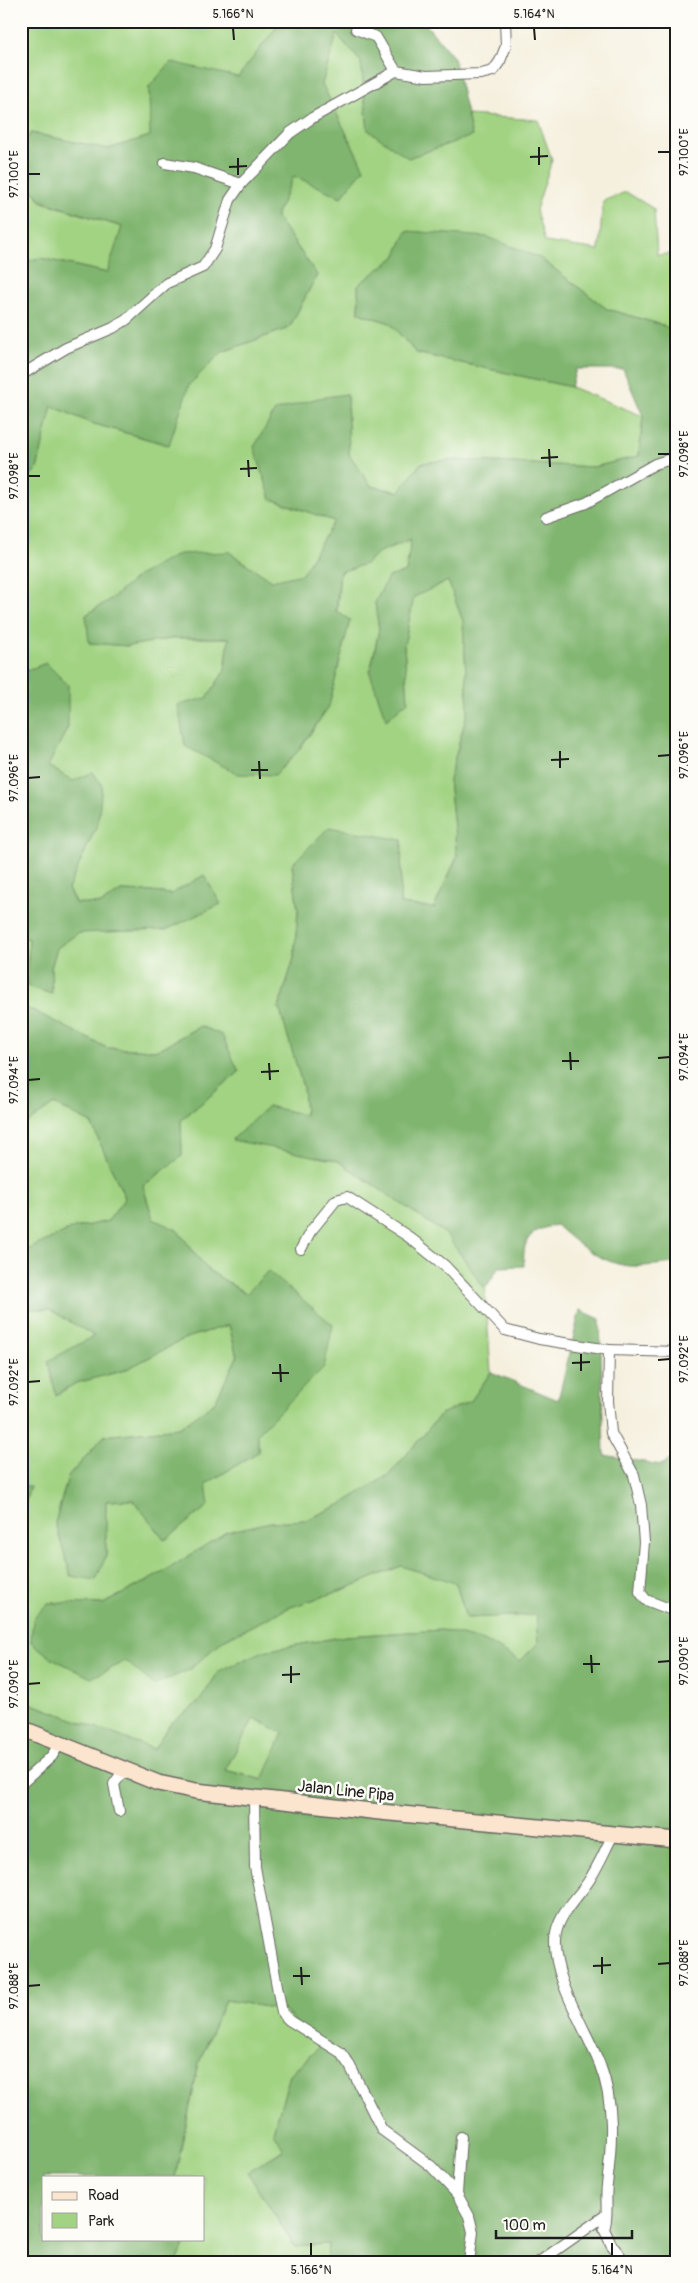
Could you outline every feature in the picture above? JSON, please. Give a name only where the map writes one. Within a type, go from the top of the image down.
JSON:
[{"type":"main road","name":"Jalan Line Pipa","points":[[21,1728],[158,1783],[187,1789],[254,1798],[677,1840]]},
{"type":"street","points":[[21,375],[66,348],[113,328],[126,320],[167,283],[204,267],[215,249],[226,208],[241,184],[290,133],[312,118],[396,71],[426,76],[487,73],[496,67],[504,52],[507,40],[505,21]]},
{"type":"street","points":[[356,30],[378,38],[396,71]]},
{"type":"street","points":[[165,163],[194,168],[241,184]]},
{"type":"street","points":[[546,517],[580,506],[655,464],[677,457]]},
{"type":"street","points":[[301,1249],[310,1232],[336,1200],[347,1197],[409,1237],[445,1266],[505,1330],[532,1337],[609,1350],[677,1352]]},
{"type":"street","points":[[609,1350],[608,1401],[611,1433],[634,1475],[641,1505],[644,1542],[640,1592],[646,1600],[677,1612]]},
{"type":"street","points":[[21,1784],[52,1756],[58,1744]]},
{"type":"street","points":[[119,1811],[114,1784],[124,1770]]},
{"type":"street","points":[[254,1798],[255,1867],[282,2013],[340,2052],[350,2066],[382,2130],[431,2166],[457,2194],[469,2216],[473,2232],[469,2262]]},
{"type":"street","points":[[613,1835],[589,1881],[560,1919],[555,1940],[556,1953],[567,1988],[600,2065],[608,2091],[612,2139],[607,2222],[604,2229],[611,2244],[625,2262]]},
{"type":"street","points":[[457,2194],[461,2137]]},
{"type":"street","points":[[539,2262],[606,2215]]},
{"type":"green space","points":[[21,21],[281,21],[239,77],[149,87],[151,136],[108,149],[32,133],[21,147]]},
{"type":"green space","points":[[281,21],[423,21],[454,58],[472,136],[408,158],[368,130],[361,62],[337,34],[322,84],[364,169],[341,197],[294,176],[276,216],[317,275],[289,328],[222,352],[189,385],[169,445],[91,423],[52,406],[37,469],[21,484],[21,262],[41,258],[107,273],[122,227],[42,201],[21,176],[21,147],[31,133],[108,149],[150,136],[149,87],[171,62],[238,77]]},
{"type":"green space","points":[[337,34],[361,62],[368,130],[472,136],[467,115],[538,120],[552,160],[536,210],[545,242],[599,250],[603,201],[626,192],[654,209],[657,255],[677,253],[677,332],[659,324],[607,309],[540,258],[407,231],[395,257],[358,285],[359,313],[390,323],[416,353],[571,387],[643,416],[639,456],[594,467],[450,460],[421,463],[400,492],[371,486],[349,454],[347,395],[271,499],[334,521],[302,575],[272,581],[229,552],[112,598],[86,615],[90,643],[128,646],[176,638],[229,638],[225,670],[207,698],[275,775],[299,750],[329,706],[340,572],[365,564],[379,552],[412,539],[406,572],[375,603],[379,629],[370,673],[408,701],[404,646],[414,596],[448,581],[463,621],[468,710],[449,780],[457,857],[434,908],[400,904],[402,840],[292,864],[298,911],[294,958],[279,1007],[303,1087],[305,1116],[232,1139],[338,1161],[446,1234],[485,1289],[491,1372],[471,1401],[441,1414],[390,1474],[342,1504],[306,1520],[270,1522],[162,1573],[103,1604],[48,1603],[126,1661],[189,1670],[223,1640],[288,1608],[345,1589],[401,1566],[456,1583],[466,1618],[536,1615],[538,1643],[520,1661],[484,1641],[441,1630],[346,1636],[264,1651],[219,1671],[199,1702],[171,1723],[154,1749],[21,1700],[21,1598],[27,1593],[21,1575],[21,1517],[30,1487],[21,1486],[21,1309],[49,1309],[95,1336],[56,1395],[76,1383],[125,1370],[186,1338],[229,1325],[237,1357],[215,1402],[179,1428],[104,1436],[68,1477],[55,1523],[71,1576],[106,1556],[105,1501],[133,1500],[166,1540],[206,1484],[258,1452],[258,1433],[324,1367],[268,1271],[247,1294],[208,1270],[177,1230],[153,1220],[143,1186],[182,1156],[181,1120],[239,1072],[200,1026],[158,1050],[107,1048],[34,1011],[21,1007],[21,936],[29,939],[27,986],[52,994],[51,968],[57,948],[78,933],[113,931],[204,876],[171,894],[121,891],[101,904],[76,903],[68,889],[98,823],[73,781],[48,766],[68,727],[46,663],[21,673],[21,484],[37,469],[52,406],[91,423],[168,445],[189,384],[222,352],[289,328],[317,275],[276,216],[294,175],[341,197],[364,169],[322,84]]},
{"type":"green space","points":[[21,176],[42,202],[122,227],[108,273],[41,258],[21,262]]},
{"type":"green space","points":[[407,231],[488,237],[540,258],[607,309],[659,324],[677,332],[677,373],[672,375],[677,404],[677,1263],[640,1266],[618,1264],[601,1258],[585,1248],[556,1225],[534,1233],[526,1242],[524,1266],[499,1267],[485,1289],[446,1234],[338,1161],[232,1140],[268,1106],[305,1115],[303,1087],[279,1007],[294,958],[298,911],[292,864],[329,827],[402,840],[400,904],[434,908],[457,857],[449,780],[468,710],[463,621],[448,581],[414,597],[404,646],[408,701],[386,720],[370,673],[379,630],[375,603],[388,577],[406,572],[411,539],[379,552],[365,564],[340,572],[336,611],[350,620],[329,706],[299,750],[275,775],[238,774],[185,746],[178,705],[207,698],[225,670],[229,638],[176,638],[128,646],[89,643],[86,615],[112,598],[138,576],[179,554],[229,552],[272,581],[302,574],[334,521],[271,499],[254,447],[275,411],[318,398],[347,394],[349,454],[371,486],[399,492],[421,463],[450,460],[594,467],[639,456],[643,416],[623,369],[576,369],[571,387],[416,353],[390,323],[359,313],[358,285],[395,257]]},
{"type":"green space","points":[[46,663],[68,685],[68,727],[48,766],[73,781],[93,772],[102,785],[98,823],[68,889],[75,903],[101,904],[121,891],[171,894],[204,875],[221,904],[166,930],[78,933],[57,948],[51,968],[52,994],[27,986],[29,939],[21,936],[21,673]]},
{"type":"green space","points":[[21,1007],[34,1011],[107,1048],[158,1050],[200,1026],[222,1035],[239,1072],[181,1120],[182,1156],[143,1186],[153,1219],[177,1230],[208,1270],[246,1294],[268,1271],[333,1325],[324,1367],[258,1433],[258,1452],[206,1484],[209,1505],[165,1540],[133,1500],[106,1501],[106,1556],[96,1580],[71,1576],[55,1523],[68,1477],[104,1436],[179,1428],[215,1402],[237,1357],[229,1325],[186,1338],[125,1370],[76,1383],[56,1395],[48,1361],[94,1336],[49,1309],[21,1309],[21,1253],[71,1229],[108,1221],[125,1198],[91,1123],[54,1104],[21,1127]]},
{"type":"green space","points":[[54,1104],[91,1123],[125,1198],[108,1221],[71,1229],[21,1253],[21,1127]]},
{"type":"green space","points":[[580,1310],[600,1319],[604,1455],[661,1465],[677,1456],[677,2262],[327,2262],[328,2244],[295,2246],[247,2172],[284,2150],[273,2132],[290,2075],[319,2047],[284,2010],[225,2000],[199,2063],[175,2176],[42,2176],[42,2240],[187,2240],[177,2262],[21,2262],[21,1700],[154,1749],[171,1723],[199,1702],[219,1671],[264,1651],[346,1636],[442,1630],[484,1641],[520,1661],[538,1643],[536,1615],[466,1618],[456,1583],[401,1566],[345,1589],[288,1608],[223,1640],[189,1670],[154,1685],[126,1661],[91,1678],[50,1657],[31,1642],[33,1619],[48,1603],[103,1604],[162,1573],[226,1532],[270,1522],[306,1520],[342,1504],[390,1474],[441,1414],[471,1401],[491,1372],[558,1400]],"holes":[[[254,1718],[283,1733],[263,1780],[225,1770]]]},
{"type":"green space","points":[[21,1486],[30,1486],[21,1517]]},
{"type":"green space","points":[[254,1718],[283,1733],[264,1780],[225,1770]]},
{"type":"green space","points":[[225,2000],[284,2010],[319,2047],[290,2075],[273,2132],[284,2149],[248,2172],[294,2246],[328,2244],[327,2262],[177,2262],[187,2240],[205,2240],[205,2176],[175,2176],[199,2063]]}]
